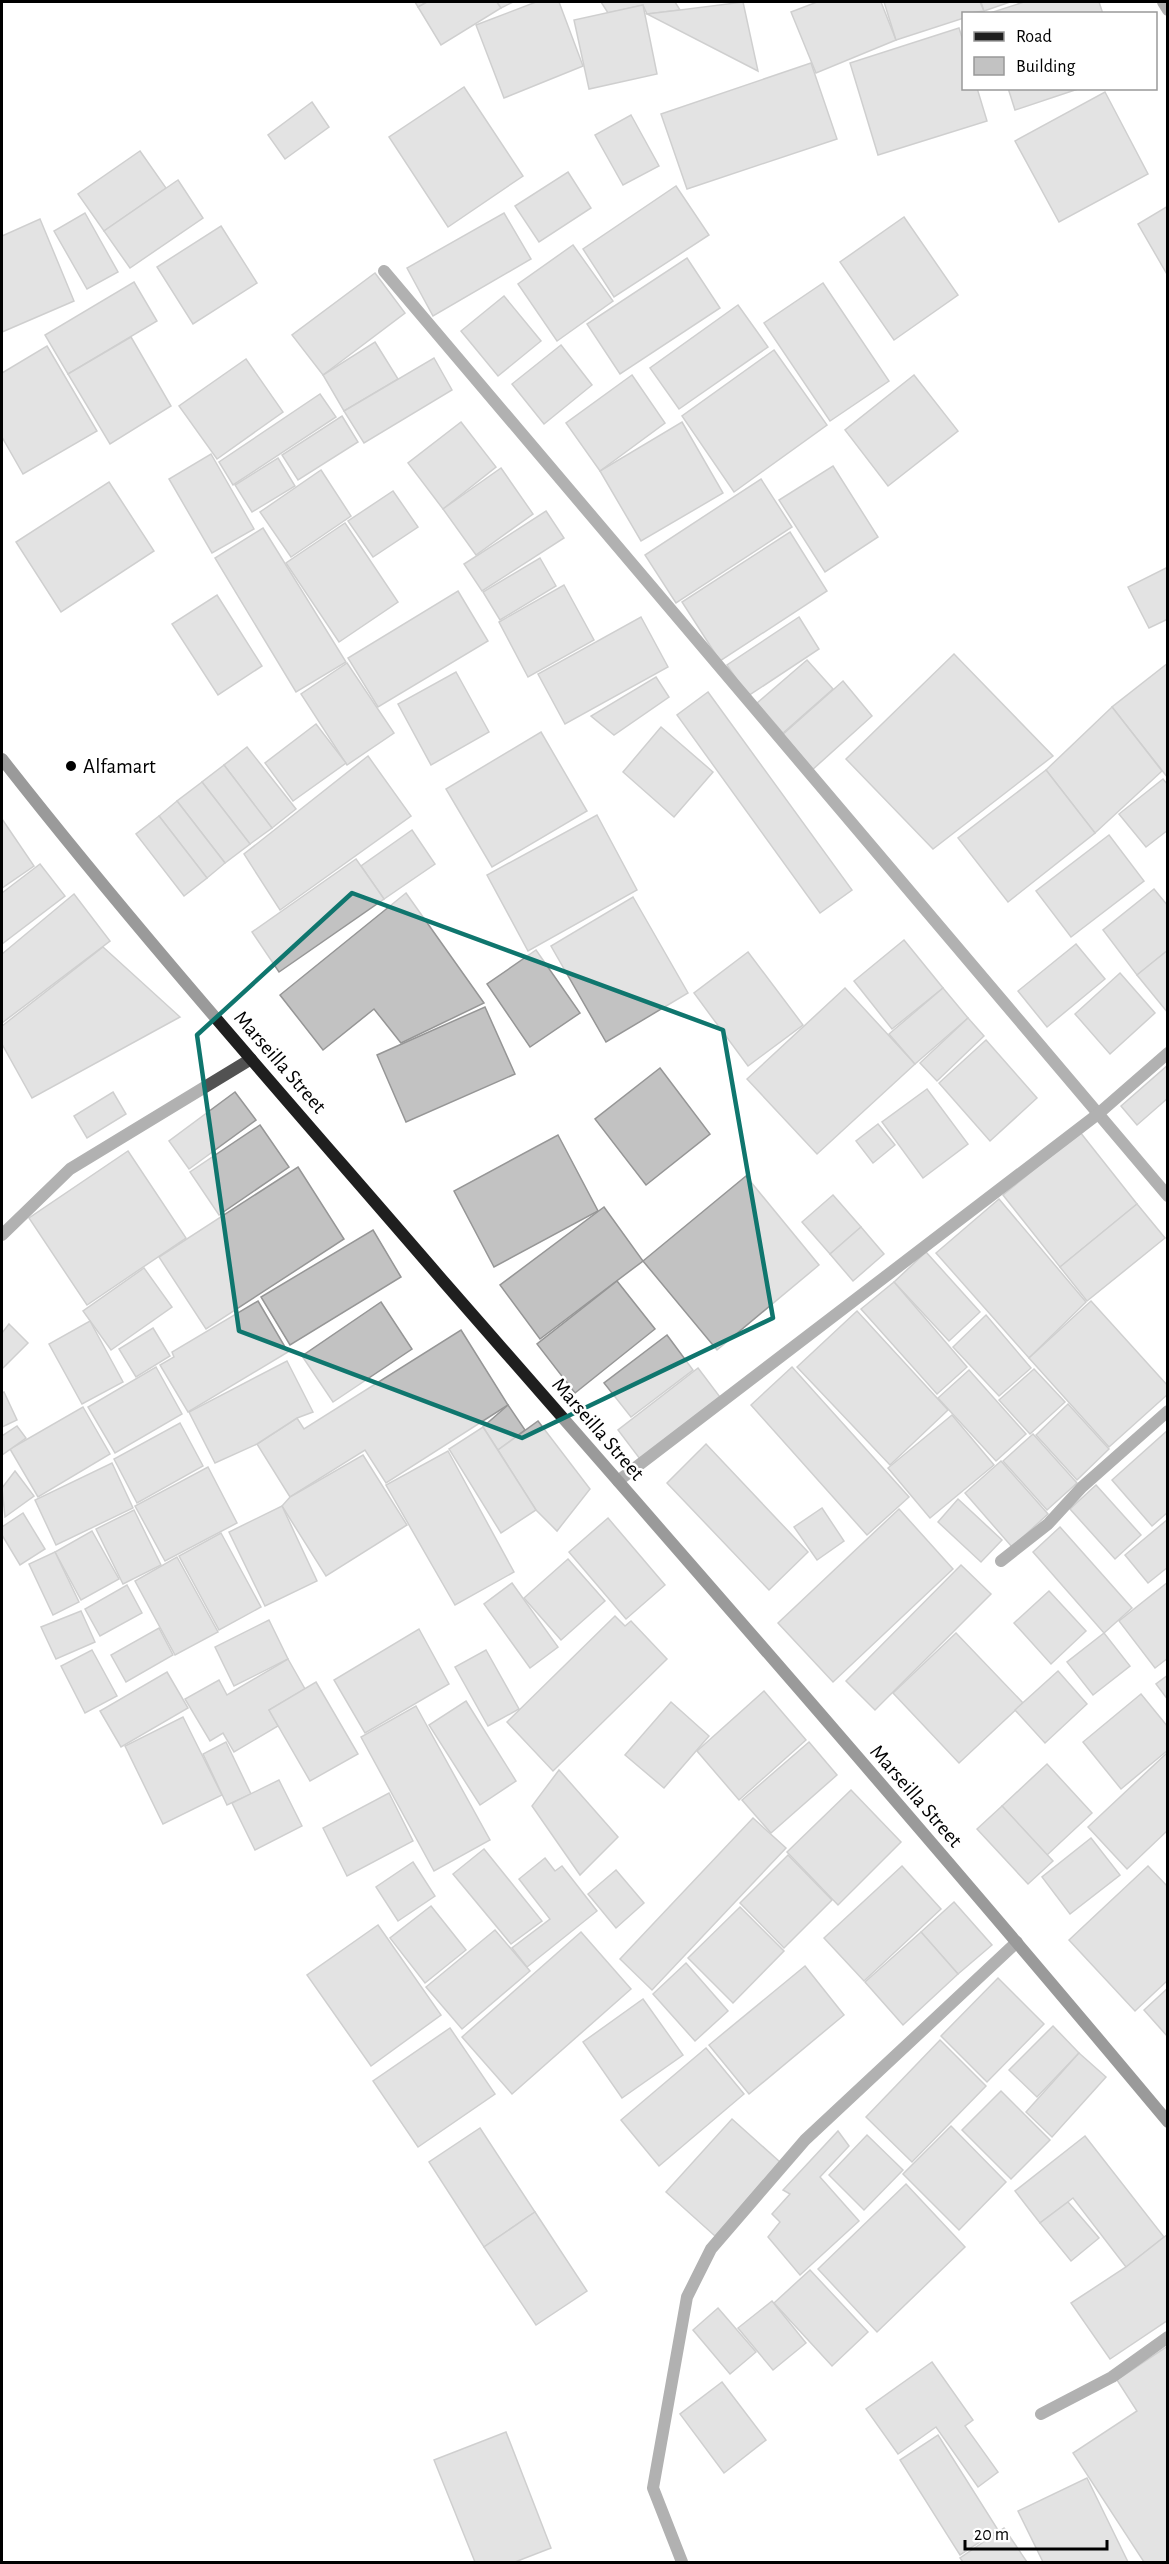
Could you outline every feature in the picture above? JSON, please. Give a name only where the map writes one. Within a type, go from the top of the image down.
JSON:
[{"type":"main road","name":"Marseilla Street","points":[[2,759],[73,850],[251,1059],[1017,1942],[1167,2122]]},
{"type":"street","points":[[1163,2],[1167,10]]},
{"type":"street","points":[[384,271],[1167,1196]]},
{"type":"street","points":[[618,1481],[1098,1114],[1167,1053]]},
{"type":"street","points":[[2,1236],[70,1169],[251,1059]]},
{"type":"street","points":[[1001,1561],[1048,1524],[1082,1487],[1167,1410]]},
{"type":"street","points":[[682,2562],[653,2488],[687,2297],[711,2249],[805,2140],[1017,1942]]},
{"type":"street","points":[[1041,2414],[1112,2378],[1167,2337]]},
{"type":"highlighted area","points":[[352,893],[723,1030],[773,1318],[522,1438],[239,1331],[197,1035]]},
{"type":"building","points":[[415,2],[427,2],[418,7]]},
{"type":"building","points":[[427,2],[497,2],[501,8],[441,45],[418,7]]},
{"type":"building","points":[[497,2],[513,2],[501,8]]},
{"type":"building","points":[[536,2],[559,2],[583,66],[504,98],[476,25]]},
{"type":"building","points":[[601,2],[675,2],[680,10],[647,14],[643,5],[608,13]]},
{"type":"building","points":[[743,2],[758,71],[647,14],[680,10]]},
{"type":"building","points":[[817,2],[881,2],[896,40],[816,73],[791,12]]},
{"type":"building","points":[[884,2],[980,2],[984,11],[962,12],[962,19],[896,40]]},
{"type":"building","points":[[981,2],[1010,2],[984,11]]},
{"type":"building","points":[[1024,2],[1099,2],[1102,12],[993,12]]},
{"type":"building","points":[[643,5],[657,74],[589,89],[574,20]]},
{"type":"building","points":[[959,28],[962,38],[962,90],[978,90],[987,121],[878,155],[850,63]]},
{"type":"building","points":[[811,63],[837,139],[687,189],[661,114]]},
{"type":"building","points":[[464,87],[523,176],[448,227],[389,137]]},
{"type":"building","points":[[1009,90],[1075,90],[1015,110]]},
{"type":"building","points":[[1105,92],[1148,174],[1059,222],[1015,141]]},
{"type":"building","points":[[312,102],[329,127],[285,159],[268,135]]},
{"type":"building","points":[[631,115],[659,166],[623,185],[595,135]]},
{"type":"building","points":[[140,151],[166,188],[104,231],[78,194]]},
{"type":"building","points":[[568,172],[591,208],[539,242],[515,206]]},
{"type":"building","points":[[178,180],[203,218],[130,268],[104,231]]},
{"type":"building","points":[[676,186],[709,235],[614,297],[583,249]]},
{"type":"building","points":[[1168,206],[1168,276],[1138,224]]},
{"type":"building","points":[[85,213],[118,272],[87,289],[54,231]]},
{"type":"building","points":[[504,213],[531,259],[433,316],[407,268]]},
{"type":"building","points":[[904,217],[958,295],[894,340],[840,262]]},
{"type":"building","points":[[40,219],[74,301],[2,332],[2,236]]},
{"type":"building","points":[[221,226],[257,283],[193,324],[157,267]]},
{"type":"building","points":[[573,245],[613,301],[557,341],[518,284]]},
{"type":"building","points":[[687,258],[720,308],[620,374],[587,324]]},
{"type":"building","points":[[375,273],[405,313],[323,375],[292,335]]},
{"type":"building","points":[[134,282],[157,321],[68,374],[45,335]]},
{"type":"building","points":[[823,283],[889,381],[830,421],[764,323]]},
{"type":"building","points":[[504,296],[541,341],[498,376],[461,331]]},
{"type":"building","points":[[738,305],[768,347],[679,409],[650,368]]},
{"type":"building","points":[[131,337],[171,406],[110,444],[68,374]]},
{"type":"building","points":[[375,342],[398,379],[344,411],[323,375]]},
{"type":"building","points":[[561,345],[592,385],[544,424],[512,384]]},
{"type":"building","points":[[47,346],[97,431],[23,474],[2,437],[2,373]]},
{"type":"building","points":[[774,350],[827,425],[734,492],[682,416]]},
{"type":"building","points":[[434,358],[452,390],[364,443],[344,411]]},
{"type":"building","points":[[246,359],[283,412],[217,459],[179,406]]},
{"type":"building","points":[[632,375],[665,423],[600,471],[566,423]]},
{"type":"building","points":[[914,375],[958,431],[888,486],[845,430]]},
{"type":"building","points":[[320,394],[336,417],[233,485],[219,462]]},
{"type":"building","points":[[342,416],[358,442],[298,480],[282,455]]},
{"type":"building","points":[[461,422],[496,467],[443,509],[408,463]]},
{"type":"building","points":[[682,422],[723,493],[641,541],[600,471]]},
{"type":"building","points":[[211,454],[254,529],[212,553],[169,479]]},
{"type":"building","points":[[278,458],[295,486],[252,512],[235,485]]},
{"type":"building","points":[[833,466],[878,537],[825,572],[779,500]]},
{"type":"building","points":[[501,468],[533,514],[476,555],[443,509]]},
{"type":"building","points":[[321,470],[351,516],[291,557],[260,512]]},
{"type":"building","points":[[761,479],[792,527],[676,603],[645,555]]},
{"type":"building","points":[[109,482],[154,551],[61,612],[16,542]]},
{"type":"building","points":[[393,491],[418,527],[373,557],[348,521]]},
{"type":"building","points":[[546,511],[564,538],[482,591],[464,564]]},
{"type":"building","points":[[345,523],[398,602],[339,642],[286,563]]},
{"type":"building","points":[[263,528],[346,662],[296,692],[215,558]]},
{"type":"building","points":[[790,532],[827,591],[720,661],[682,602]]},
{"type":"building","points":[[540,558],[556,586],[500,620],[483,592]]},
{"type":"building","points":[[1168,567],[1168,619],[1149,628],[1128,587]]},
{"type":"building","points":[[564,585],[594,640],[528,677],[499,622]]},
{"type":"building","points":[[458,591],[488,641],[378,707],[348,658]]},
{"type":"building","points":[[217,595],[262,666],[218,695],[172,624]]},
{"type":"building","points":[[641,617],[668,667],[565,724],[538,674]]},
{"type":"building","points":[[799,617],[819,649],[748,696],[727,665]]},
{"type":"building","points":[[954,654],[1053,756],[933,849],[846,759]]},
{"type":"building","points":[[807,660],[833,689],[783,733],[757,703]]},
{"type":"building","points":[[347,663],[394,733],[347,765],[301,694]]},
{"type":"building","points":[[1168,663],[1168,778],[1112,707]]},
{"type":"building","points":[[456,672],[489,732],[431,765],[398,704]]},
{"type":"building","points":[[656,677],[669,697],[614,735],[591,716]]},
{"type":"building","points":[[843,681],[872,716],[811,771],[781,736]]},
{"type":"building","points":[[708,692],[852,890],[820,913],[677,715]]},
{"type":"building","points":[[1112,707],[1162,771],[1095,833],[1046,770]]},
{"type":"building","points":[[316,724],[346,763],[293,801],[265,763]]},
{"type":"building","points":[[661,727],[713,772],[674,817],[623,772]]},
{"type":"building","points":[[541,732],[587,811],[492,867],[446,789]]},
{"type":"building","points":[[247,747],[296,809],[272,828],[224,765]]},
{"type":"building","points":[[368,756],[411,816],[280,910],[244,854]]},
{"type":"building","points":[[224,765],[272,828],[250,844],[202,782]]},
{"type":"building","points":[[1046,770],[1095,833],[1008,902],[958,838]]},
{"type":"building","points":[[1163,779],[1168,785],[1168,830],[1146,847],[1119,814]]},
{"type":"building","points":[[202,782],[250,844],[225,863],[177,801]]},
{"type":"building","points":[[177,801],[225,863],[207,878],[159,816]]},
{"type":"building","points":[[597,815],[637,890],[528,951],[487,875]]},
{"type":"building","points":[[159,816],[207,878],[184,896],[136,834]]},
{"type":"building","points":[[2,819],[34,866],[2,888]]},
{"type":"building","points":[[412,830],[435,864],[384,899],[361,866]]},
{"type":"building","points":[[1109,835],[1144,881],[1071,937],[1036,891]]},
{"type":"building","points":[[356,859],[384,899],[279,972],[252,932]]},
{"type":"building","points":[[40,864],[65,896],[2,944],[2,893]]},
{"type":"building","points":[[1154,889],[1168,906],[1168,950],[1137,975],[1103,930]]},
{"type":"building","points":[[406,893],[484,1003],[401,1043],[374,1009],[323,1050],[280,995]]},
{"type":"building","points":[[74,894],[110,941],[2,1023],[2,954]]},
{"type":"building","points":[[633,897],[688,993],[606,1042],[551,946]]},
{"type":"building","points":[[904,940],[943,988],[892,1029],[854,981]]},
{"type":"building","points":[[1076,944],[1105,979],[1047,1027],[1018,991]]},
{"type":"building","points":[[103,947],[180,1017],[32,1098],[2,1044],[2,1026]]},
{"type":"building","points":[[536,950],[580,1013],[530,1047],[487,984]]},
{"type":"building","points":[[1168,950],[1168,1013],[1137,975]]},
{"type":"building","points":[[748,952],[803,1025],[748,1066],[694,993]]},
{"type":"building","points":[[1120,973],[1155,1013],[1110,1054],[1075,1014]]},
{"type":"building","points":[[845,988],[915,1064],[817,1154],[747,1079]]},
{"type":"building","points":[[943,988],[968,1018],[915,1064],[889,1034]]},
{"type":"building","points":[[485,1007],[515,1074],[406,1122],[377,1055]]},
{"type":"building","points":[[968,1018],[984,1036],[937,1081],[920,1063]]},
{"type":"building","points":[[986,1040],[1037,1098],[990,1141],[939,1083]]},
{"type":"building","points":[[1168,1065],[1168,1098],[1137,1125],[1121,1106]]},
{"type":"building","points":[[660,1068],[710,1134],[646,1185],[595,1119]]},
{"type":"building","points":[[927,1089],[968,1144],[923,1178],[882,1122]]},
{"type":"building","points":[[113,1092],[126,1114],[87,1138],[74,1116]]},
{"type":"building","points":[[235,1092],[256,1120],[189,1169],[169,1141]]},
{"type":"building","points":[[878,1124],[895,1145],[873,1163],[856,1141]]},
{"type":"building","points":[[260,1125],[289,1167],[219,1215],[190,1172]]},
{"type":"building","points":[[1080,1132],[1137,1204],[1060,1267],[1003,1195]]},
{"type":"building","points":[[558,1135],[598,1211],[494,1267],[454,1191]]},
{"type":"building","points":[[128,1151],[186,1238],[87,1305],[29,1218]]},
{"type":"building","points":[[298,1167],[344,1239],[206,1329],[159,1257]]},
{"type":"building","points":[[746,1176],[819,1265],[717,1350],[643,1261]]},
{"type":"building","points":[[833,1195],[861,1227],[830,1254],[802,1222]]},
{"type":"building","points":[[999,1199],[1086,1302],[1029,1358],[936,1253]]},
{"type":"building","points":[[1137,1204],[1165,1238],[1087,1301],[1060,1267]]},
{"type":"building","points":[[604,1207],[643,1261],[540,1339],[500,1285]]},
{"type":"building","points":[[861,1227],[884,1254],[853,1281],[830,1254]]},
{"type":"building","points":[[373,1230],[401,1277],[290,1345],[261,1297]]},
{"type":"building","points":[[926,1252],[980,1312],[949,1341],[894,1282]]},
{"type":"building","points":[[144,1268],[172,1307],[111,1350],[83,1311]]},
{"type":"building","points":[[617,1281],[655,1329],[575,1393],[537,1344]]},
{"type":"building","points":[[894,1282],[967,1367],[937,1394],[861,1309]]},
{"type":"building","points":[[258,1301],[288,1352],[188,1412],[160,1365],[174,1357],[172,1352]]},
{"type":"building","points":[[1091,1301],[1168,1386],[1168,1394],[1109,1447],[1029,1358]]},
{"type":"building","points":[[381,1302],[412,1349],[333,1402],[302,1356]]},
{"type":"building","points":[[857,1311],[948,1410],[890,1465],[797,1367]]},
{"type":"building","points":[[986,1315],[1031,1368],[999,1396],[953,1347]]},
{"type":"building","points":[[90,1321],[123,1382],[82,1404],[49,1344]]},
{"type":"building","points":[[9,1324],[28,1343],[2,1369],[2,1333]]},
{"type":"building","points":[[153,1328],[170,1356],[136,1377],[119,1349]]},
{"type":"building","points":[[461,1330],[508,1405],[386,1483],[365,1450],[290,1497],[257,1444],[297,1418],[304,1429]]},
{"type":"building","points":[[667,1335],[693,1370],[631,1417],[604,1383]]},
{"type":"building","points":[[287,1361],[313,1412],[297,1418],[257,1444],[215,1463],[189,1412]]},
{"type":"building","points":[[156,1367],[182,1414],[115,1453],[88,1407]]},
{"type":"building","points":[[792,1367],[909,1497],[867,1535],[751,1405]]},
{"type":"building","points":[[698,1368],[720,1397],[640,1459],[618,1430]]},
{"type":"building","points":[[1034,1369],[1065,1402],[1030,1434],[999,1400]]},
{"type":"building","points":[[969,1370],[1026,1434],[996,1461],[938,1398]]},
{"type":"building","points":[[4,1392],[17,1420],[2,1427],[2,1393]]},
{"type":"building","points":[[1068,1404],[1109,1449],[1077,1480],[1036,1435]]},
{"type":"building","points":[[508,1405],[525,1430],[498,1450],[483,1427]]},
{"type":"building","points":[[83,1407],[110,1454],[38,1497],[10,1449]]},
{"type":"building","points":[[952,1415],[994,1465],[930,1518],[888,1468]]},
{"type":"building","points":[[538,1421],[590,1489],[557,1531],[536,1510],[498,1450]]},
{"type":"building","points":[[180,1423],[203,1466],[137,1503],[114,1459]]},
{"type":"building","points":[[17,1426],[26,1438],[2,1455],[2,1436]]},
{"type":"building","points":[[483,1427],[536,1510],[501,1533],[449,1449]]},
{"type":"building","points":[[1168,1430],[1168,1512],[1152,1526],[1112,1480]]},
{"type":"building","points":[[1033,1434],[1077,1483],[1047,1510],[1003,1461]]},
{"type":"building","points":[[706,1444],[808,1552],[769,1590],[667,1483]]},
{"type":"building","points":[[448,1451],[514,1572],[455,1605],[386,1485]]},
{"type":"building","points":[[363,1455],[407,1525],[326,1576],[282,1506],[290,1497]]},
{"type":"building","points":[[1001,1461],[1048,1514],[1012,1547],[965,1493]]},
{"type":"building","points":[[112,1463],[133,1508],[56,1545],[35,1500]]},
{"type":"building","points":[[208,1467],[237,1523],[165,1561],[135,1506]]},
{"type":"building","points":[[15,1471],[34,1496],[5,1517],[2,1488]]},
{"type":"building","points":[[1096,1485],[1141,1535],[1115,1559],[1070,1509]]},
{"type":"building","points":[[958,1499],[1002,1540],[981,1562],[938,1522]]},
{"type":"building","points":[[282,1506],[317,1581],[265,1606],[229,1532]]},
{"type":"building","points":[[822,1508],[844,1541],[817,1560],[794,1527]]},
{"type":"building","points":[[899,1509],[953,1569],[833,1682],[778,1623]]},
{"type":"building","points":[[134,1510],[161,1565],[123,1584],[96,1529]]},
{"type":"building","points":[[23,1513],[45,1549],[20,1565],[2,1535],[2,1527]]},
{"type":"building","points":[[608,1518],[665,1585],[626,1619],[569,1552]]},
{"type":"building","points":[[1168,1519],[1168,1567],[1148,1583],[1125,1555]]},
{"type":"building","points":[[1060,1527],[1132,1608],[1104,1633],[1033,1552]]},
{"type":"building","points":[[92,1531],[119,1579],[81,1600],[55,1552]]},
{"type":"building","points":[[221,1533],[261,1607],[219,1630],[179,1556]]},
{"type":"building","points":[[55,1552],[79,1602],[53,1615],[29,1564]]},
{"type":"building","points":[[177,1557],[218,1632],[175,1655],[135,1581]]},
{"type":"building","points":[[568,1559],[605,1601],[561,1640],[524,1598]]},
{"type":"building","points":[[961,1565],[991,1594],[875,1710],[846,1681]]},
{"type":"building","points":[[1168,1582],[1168,1658],[1155,1668],[1119,1621]]},
{"type":"building","points":[[512,1583],[558,1647],[530,1668],[484,1604]]},
{"type":"building","points":[[127,1585],[142,1613],[100,1636],[85,1609]]},
{"type":"building","points":[[1049,1591],[1086,1631],[1051,1664],[1014,1623]]},
{"type":"building","points":[[81,1611],[95,1642],[56,1659],[41,1627]]},
{"type":"building","points":[[615,1616],[625,1626],[631,1621],[667,1659],[553,1771],[507,1722]]},
{"type":"building","points":[[269,1620],[288,1659],[234,1686],[215,1647]]},
{"type":"building","points":[[159,1628],[173,1655],[126,1682],[111,1655]]},
{"type":"building","points":[[419,1629],[449,1684],[365,1733],[334,1680]]},
{"type":"building","points":[[956,1633],[1023,1703],[959,1763],[893,1693]]},
{"type":"building","points":[[1104,1633],[1130,1666],[1093,1695],[1067,1662]]},
{"type":"building","points":[[92,1650],[117,1696],[85,1713],[61,1666]]},
{"type":"building","points":[[486,1650],[519,1709],[488,1726],[455,1667]]},
{"type":"building","points":[[288,1659],[305,1689],[269,1710],[278,1726],[234,1752],[223,1733],[210,1741],[185,1699],[219,1680],[227,1695]]},
{"type":"building","points":[[1058,1671],[1087,1704],[1045,1743],[1015,1710]]},
{"type":"building","points":[[167,1672],[188,1708],[121,1747],[100,1711]]},
{"type":"building","points":[[1168,1675],[1168,1700],[1156,1684]]},
{"type":"building","points":[[316,1682],[358,1754],[310,1781],[269,1710]]},
{"type":"building","points":[[764,1691],[806,1740],[739,1800],[697,1751]]},
{"type":"building","points":[[1141,1694],[1168,1727],[1168,1750],[1121,1789],[1083,1742]]},
{"type":"building","points":[[466,1701],[516,1781],[480,1805],[429,1725]]},
{"type":"building","points":[[671,1702],[709,1736],[664,1788],[625,1755]]},
{"type":"building","points":[[416,1706],[490,1840],[434,1871],[361,1737]]},
{"type":"building","points":[[183,1717],[222,1795],[163,1824],[125,1746]]},
{"type":"building","points":[[226,1742],[251,1794],[227,1805],[203,1754]]},
{"type":"building","points":[[809,1742],[837,1775],[771,1833],[742,1800]]},
{"type":"building","points":[[1168,1752],[1168,1830],[1127,1869],[1088,1827]]},
{"type":"building","points":[[1047,1764],[1092,1813],[1047,1855],[1002,1806]]},
{"type":"building","points":[[559,1770],[618,1837],[580,1875],[532,1806]]},
{"type":"building","points":[[279,1780],[302,1826],[255,1850],[232,1803]]},
{"type":"building","points":[[851,1790],[901,1842],[838,1905],[787,1852]]},
{"type":"building","points":[[389,1793],[413,1841],[347,1876],[323,1828]]},
{"type":"building","points":[[1002,1806],[1053,1861],[1028,1884],[977,1829]]},
{"type":"building","points":[[753,1818],[786,1848],[652,1990],[620,1959]]},
{"type":"building","points":[[1091,1838],[1120,1875],[1070,1914],[1042,1877]]},
{"type":"building","points":[[484,1849],[542,1921],[511,1944],[453,1874]]},
{"type":"building","points":[[788,1855],[832,1900],[784,1948],[740,1903]]},
{"type":"building","points":[[545,1858],[555,1871],[562,1866],[597,1911],[527,1967],[512,1948],[550,1919],[519,1879]]},
{"type":"building","points":[[413,1862],[435,1896],[398,1921],[376,1887]]},
{"type":"building","points":[[902,1866],[941,1909],[864,1981],[824,1938]]},
{"type":"building","points":[[1148,1866],[1168,1887],[1168,1980],[1135,2011],[1069,1940]]},
{"type":"building","points":[[616,1870],[644,1903],[616,1928],[588,1894]]},
{"type":"building","points":[[954,1902],[992,1945],[958,1974],[921,1932]]},
{"type":"building","points":[[431,1906],[466,1950],[425,1983],[390,1938]]},
{"type":"building","points":[[740,1907],[784,1951],[733,2003],[688,1958]]},
{"type":"building","points":[[378,1925],[441,2015],[371,2066],[307,1975]]},
{"type":"building","points":[[495,1930],[530,1971],[462,2029],[426,1987]]},
{"type":"building","points":[[581,1932],[631,1989],[512,2094],[462,2037]]},
{"type":"building","points":[[921,1932],[958,1974],[903,2025],[865,1982]]},
{"type":"building","points":[[686,1963],[728,2011],[695,2041],[653,1994]]},
{"type":"building","points":[[805,1966],[844,2015],[749,2094],[709,2045]]},
{"type":"building","points":[[998,1978],[1044,2024],[987,2082],[941,2036]]},
{"type":"building","points":[[1168,1988],[1168,2037],[1144,2010]]},
{"type":"building","points":[[643,1999],[683,2055],[622,2098],[583,2042]]},
{"type":"building","points":[[1053,2026],[1079,2053],[1037,2097],[1009,2070]]},
{"type":"building","points":[[450,2028],[495,2094],[418,2147],[373,2081]]},
{"type":"building","points":[[940,2040],[986,2086],[912,2162],[866,2117]]},
{"type":"building","points":[[706,2048],[744,2094],[659,2166],[621,2120]]},
{"type":"building","points":[[1079,2053],[1106,2077],[1052,2137],[1026,2112]]},
{"type":"building","points":[[1001,2091],[1050,2140],[1011,2179],[962,2130]]},
{"type":"building","points":[[732,2119],[780,2162],[715,2236],[666,2192]]},
{"type":"building","points":[[951,2126],[1006,2182],[959,2230],[903,2174]]},
{"type":"building","points":[[480,2128],[535,2212],[484,2247],[429,2162]]},
{"type":"building","points":[[838,2131],[849,2146],[820,2177],[859,2221],[800,2275],[768,2237],[780,2222],[772,2214],[790,2194],[783,2190]]},
{"type":"building","points":[[867,2135],[903,2170],[864,2210],[829,2175]]},
{"type":"building","points":[[1085,2136],[1164,2237],[1126,2267],[1073,2198],[1040,2223],[1015,2191]]},
{"type":"building","points":[[906,2184],[965,2247],[877,2332],[818,2269]]},
{"type":"building","points":[[1068,2202],[1099,2238],[1071,2261],[1040,2223]]},
{"type":"building","points":[[535,2212],[587,2291],[536,2325],[484,2247]]},
{"type":"building","points":[[1168,2234],[1168,2320],[1110,2359],[1071,2303],[1126,2267]]},
{"type":"building","points":[[810,2270],[868,2332],[832,2366],[774,2303]]},
{"type":"building","points":[[772,2301],[806,2343],[773,2370],[738,2328]]},
{"type":"building","points":[[718,2308],[756,2352],[730,2374],[693,2330]]},
{"type":"building","points":[[1168,2346],[1168,2562],[1144,2562],[1073,2453],[1137,2411],[1117,2380]]},
{"type":"building","points":[[932,2362],[973,2420],[965,2426],[998,2472],[978,2487],[936,2427],[898,2454],[866,2409]]},
{"type":"building","points":[[722,2382],[766,2440],[724,2473],[680,2414]]},
{"type":"building","points":[[506,2432],[551,2548],[515,2562],[475,2562],[434,2460]]},
{"type":"building","points":[[938,2435],[998,2530],[960,2555],[900,2460]]},
{"type":"building","points":[[1087,2478],[1128,2562],[1043,2562],[1018,2511]]},
{"type":"building","points":[[1004,2528],[1027,2562],[963,2562],[960,2558]]},
{"type":"place","name":"Alfamart","points":[[71,766]]}]
